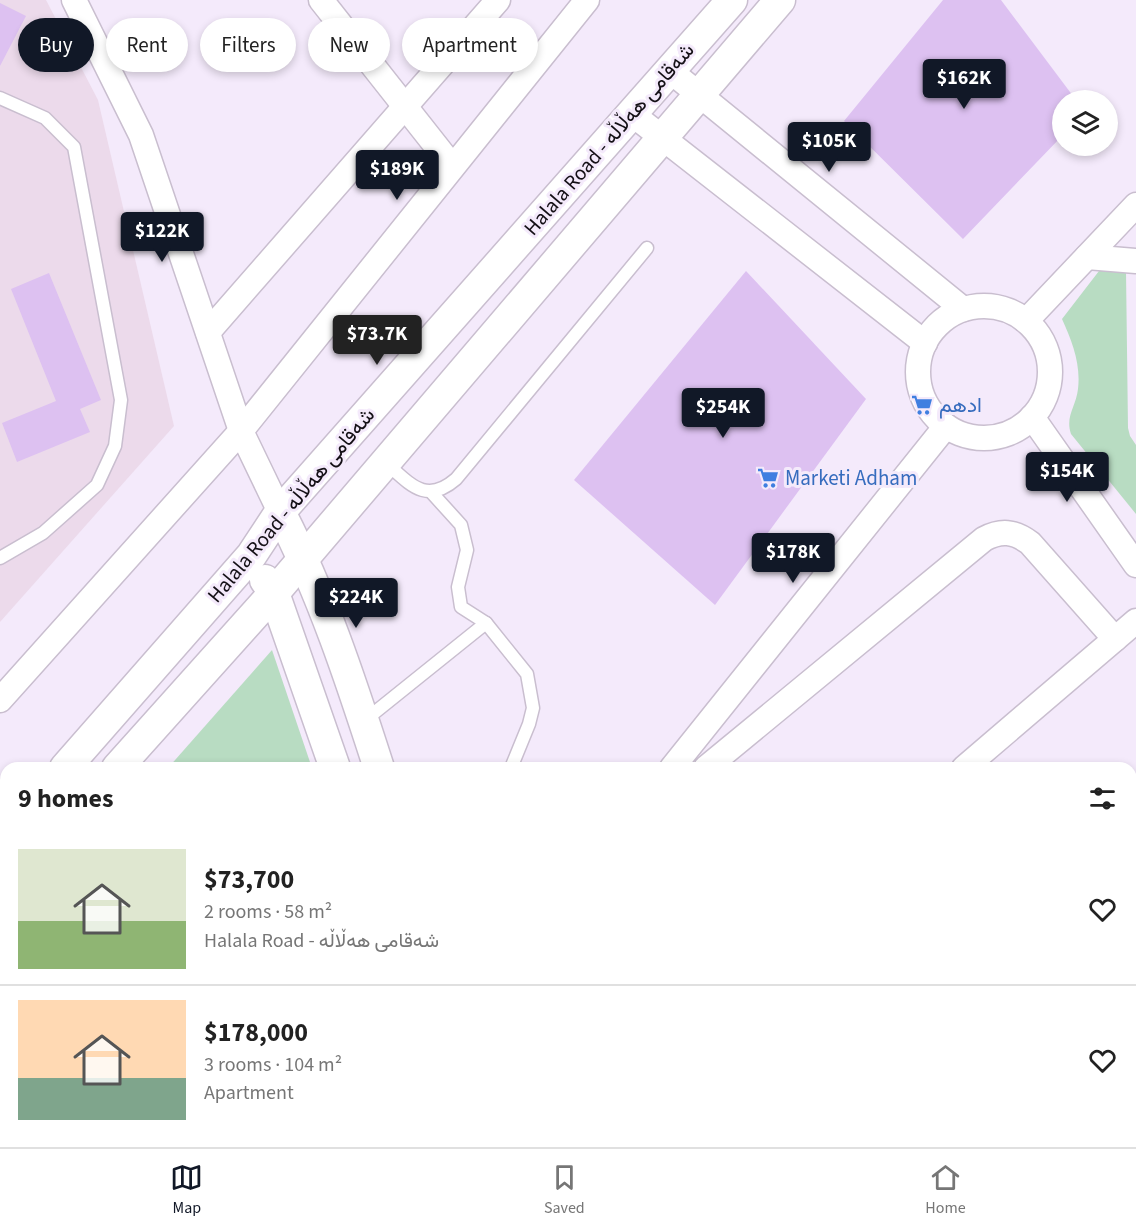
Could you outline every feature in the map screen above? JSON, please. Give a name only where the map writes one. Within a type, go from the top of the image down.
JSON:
[{"type":"street","points":[[74,0],[141,135],[241,430],[303,557],[364,721],[376,762]]},
{"type":"street","points":[[321,0],[452,166]]},
{"type":"street","points":[[208,332],[498,0]]},
{"type":"street","name":"Halala Road - شەقامی هەڵاڵە","points":[[70,762],[251,556],[280,512],[732,0]]},
{"type":"street","name":"Halala Road - شەقامی هەڵاڵە","points":[[122,762],[273,593],[780,0]]},
{"type":"street","points":[[3,689],[241,430],[580,2]]},
{"type":"street","points":[[669,70],[963,309]]},
{"type":"street","points":[[632,114],[925,343]]},
{"type":"street","points":[[1026,321],[1136,205]]},
{"type":"street","points":[[1087,257],[1136,261]]},
{"type":"street","points":[[979,306],[996,307],[1012,312],[1026,321],[1040,337],[1048,356],[1050,378],[1044,399],[1032,417],[1018,429],[1000,436],[981,438],[963,435],[946,426],[933,414],[923,398],[919,380],[919,361],[925,343],[934,329],[947,317],[963,309],[979,306]]},
{"type":"street","points":[[1032,417],[1136,565]]},
{"type":"street","points":[[677,762],[946,426]]},
{"type":"street","points":[[713,762],[984,539],[994,534],[1008,532],[1030,543],[1115,639]]},
{"type":"street","points":[[251,556],[273,593],[333,762]]},
{"type":"street","points":[[971,762],[1136,621]]},
{"type":"lane","points":[[0,98],[45,118],[74,147],[121,400],[115,446],[98,485],[43,533],[0,558]]},
{"type":"lane","points":[[432,493],[445,489],[456,479],[647,248]]},
{"type":"lane","points":[[385,462],[410,485],[432,493],[461,525],[467,550],[458,587],[461,607],[486,623],[527,674],[533,708],[513,762]]},
{"type":"lane","points":[[364,721],[486,623]]},
{"type":"shaded area","points":[[0,0],[46,0],[55,18],[18,18],[18,72],[83,72],[98,100],[174,426],[0,622]]},
{"type":"green space","points":[[1099,271],[1126,271],[1128,428],[1136,445],[1136,514],[1071,434],[1069,428],[1079,380],[1072,344],[1062,319]]},
{"type":"green space","points":[[272,650],[310,762],[173,762]]},
{"type":"building","points":[[943,0],[1001,0],[1068,90],[1052,90],[1052,146],[963,239],[844,121]]},
{"type":"building","points":[[0,3],[26,16],[18,18],[18,31],[0,66]]},
{"type":"building","points":[[746,271],[866,399],[715,605],[574,480]]},
{"type":"building","points":[[49,273],[101,400],[80,409],[90,432],[17,462],[2,423],[56,401],[11,289]]},
{"type":"place","name":"ادهم","points":[[922,405]]},
{"type":"place","name":"Marketi Adham","points":[[768,478]]}]
